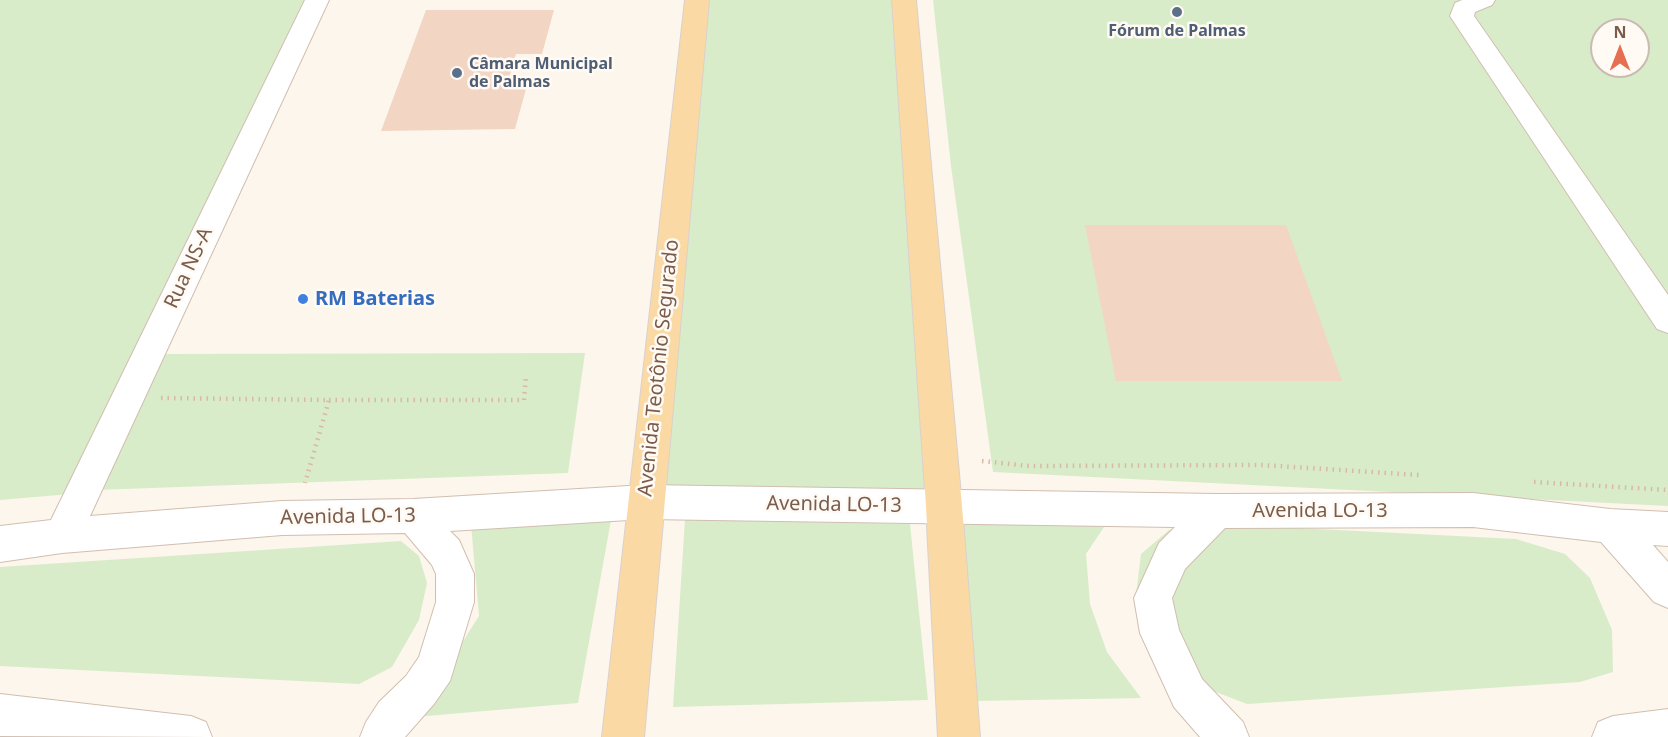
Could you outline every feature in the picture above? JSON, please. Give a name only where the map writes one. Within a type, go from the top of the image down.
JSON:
[{"type":"main road","name":"Avenida Teotônio Segurado","points":[[623,737],[697,0]]},
{"type":"main road","points":[[904,0],[944,506],[959,737]]},
{"type":"street","name":"Rua NS-A","points":[[62,536],[317,0]]},
{"type":"street","points":[[1483,0],[1464,8],[1462,16],[1668,321]]},
{"type":"street","name":"Avenida LO-13","points":[[0,544],[62,536],[282,518],[413,516],[645,502],[1217,511],[1473,510],[1610,526],[1668,529]]},
{"type":"street","points":[[1217,511],[1172,556],[1153,598],[1160,633],[1188,693],[1228,737]]},
{"type":"street","points":[[381,737],[394,717],[420,690],[436,667],[455,602],[455,574],[446,553],[413,516]]},
{"type":"street","points":[[1610,526],[1668,589]]},
{"type":"street","points":[[0,715],[191,737]]},
{"type":"path","points":[[151,398],[524,400],[526,376]]},
{"type":"path","points":[[305,483],[329,400]]},
{"type":"path","points":[[982,461],[1029,466],[1261,465],[1428,476]]},
{"type":"path","points":[[1524,481],[1668,490]]},
{"type":"green space","points":[[0,0],[315,0],[82,493],[0,500]]},
{"type":"green space","points":[[701,0],[904,0],[944,506],[651,488]]},
{"type":"green space","points":[[933,0],[1668,0],[1668,506],[993,472],[951,166]]},
{"type":"green space","points":[[585,353],[568,473],[96,490],[159,354]]},
{"type":"green space","points":[[685,519],[910,524],[928,700],[673,707]]},
{"type":"green space","points":[[611,520],[578,703],[415,717],[479,616],[471,524]]},
{"type":"green space","points":[[1108,521],[1086,554],[1090,604],[1107,652],[1141,698],[976,701],[958,524]]},
{"type":"green space","points":[[1199,523],[1516,539],[1565,554],[1590,578],[1612,630],[1613,672],[1580,682],[1247,704],[1190,682],[1136,595],[1141,554],[1169,530]]},
{"type":"green space","points":[[401,541],[419,556],[427,583],[419,620],[392,667],[359,684],[0,666],[0,567]]},
{"type":"building","name":"Câmara Municipal de Palmas","points":[[426,10],[554,10],[542,54],[516,54],[509,78],[529,78],[515,129],[381,131]]},
{"type":"building","points":[[1085,225],[1286,225],[1342,381],[1116,381]]},
{"type":"place","name":"Fórum de Palmas","points":[[1177,12]]},
{"type":"place","name":"Câmara Municipal de Palmas","points":[[457,73]]},
{"type":"place","name":"RM Baterias","points":[[303,299]]}]
